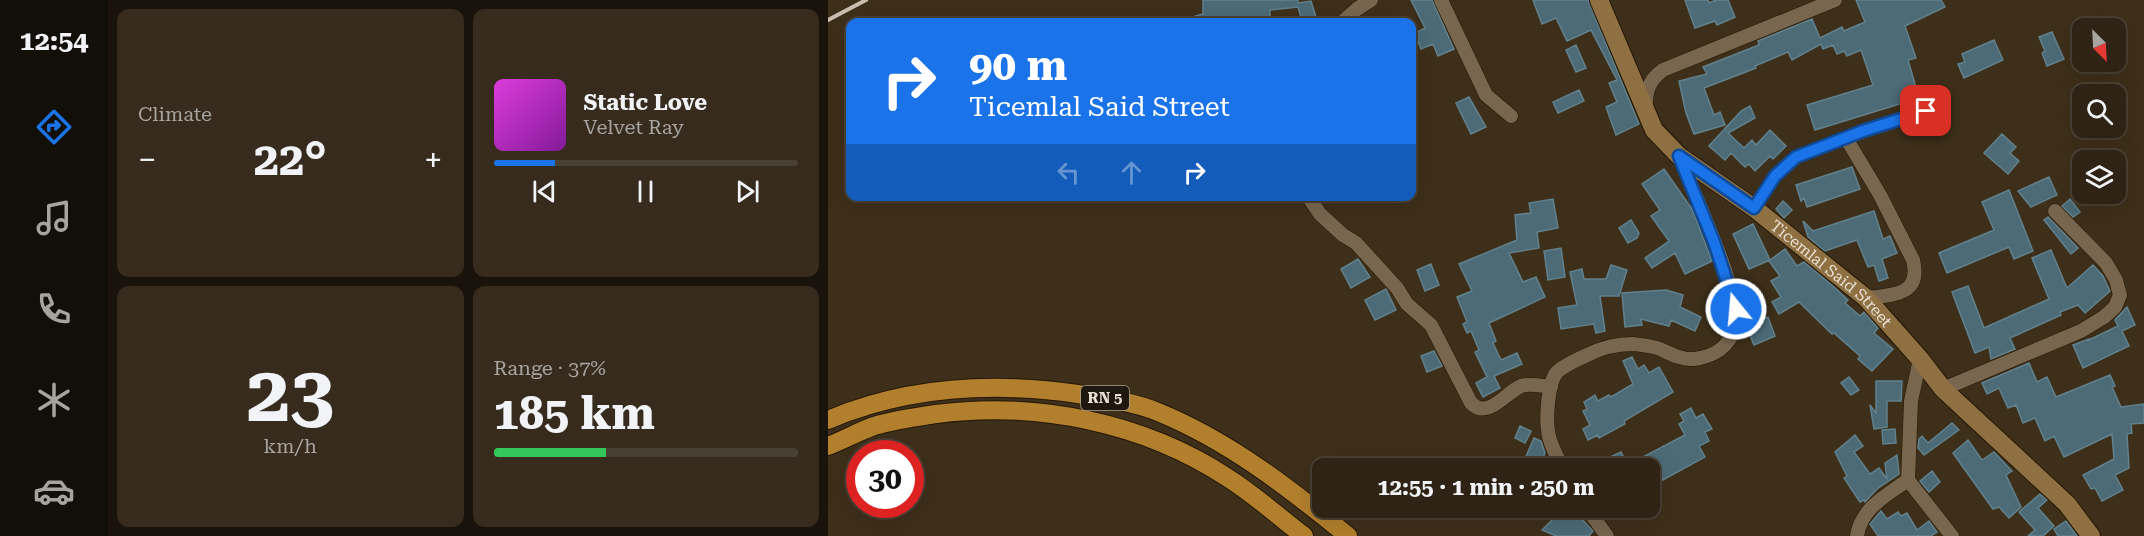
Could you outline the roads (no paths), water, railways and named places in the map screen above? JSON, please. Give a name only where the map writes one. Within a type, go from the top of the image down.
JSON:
[{"type":"highway","name":"RN 5","points":[[828,420],[893,399],[945,389],[1001,387],[1047,389],[1101,397],[1156,411],[1205,434],[1244,457],[1348,536]]},
{"type":"highway","name":"RN 5","points":[[828,446],[874,426],[914,417],[954,412],[999,410],[1039,413],[1095,422],[1146,436],[1219,472],[1304,536]]},
{"type":"main road","name":"Ticemlal Said Street","points":[[1599,0],[1654,130],[1679,156],[1754,208],[1866,298],[1920,359],[1942,389],[2067,504],[2091,536]]},
{"type":"street","points":[[1347,18],[1371,0]]},
{"type":"street","points":[[1441,0],[1486,96],[1511,116]]},
{"type":"street","points":[[1646,112],[1646,97],[1653,77],[1664,69],[1835,0]]},
{"type":"street","points":[[1754,208],[1775,176],[1796,157],[1926,111]]},
{"type":"street","points":[[1846,138],[1880,195],[1913,260],[1916,272],[1914,282],[1906,290],[1896,294],[1866,298]]},
{"type":"street","points":[[1557,458],[1548,431],[1551,387],[1556,373],[1595,350],[1615,345],[1635,344],[1657,348],[1677,357],[1691,359],[1709,356],[1722,348],[1730,339],[1736,326],[1736,309],[1732,293],[1679,156]]},
{"type":"street","points":[[1311,201],[1320,214],[1371,258],[1397,288],[1407,304],[1431,325],[1471,403],[1476,407],[1487,409],[1525,385],[1551,387]]},
{"type":"street","points":[[1942,389],[2081,331],[2104,317],[2115,306],[2120,295],[2116,280],[2106,263],[2055,211]]},
{"type":"street","points":[[1920,359],[1911,401],[1908,480],[1952,536]]},
{"type":"street","points":[[1857,536],[1858,528],[1869,508],[1908,480]]},
{"type":"street","points":[[1594,518],[1607,536]]},
{"type":"railway","points":[[828,20],[866,0]]}]
